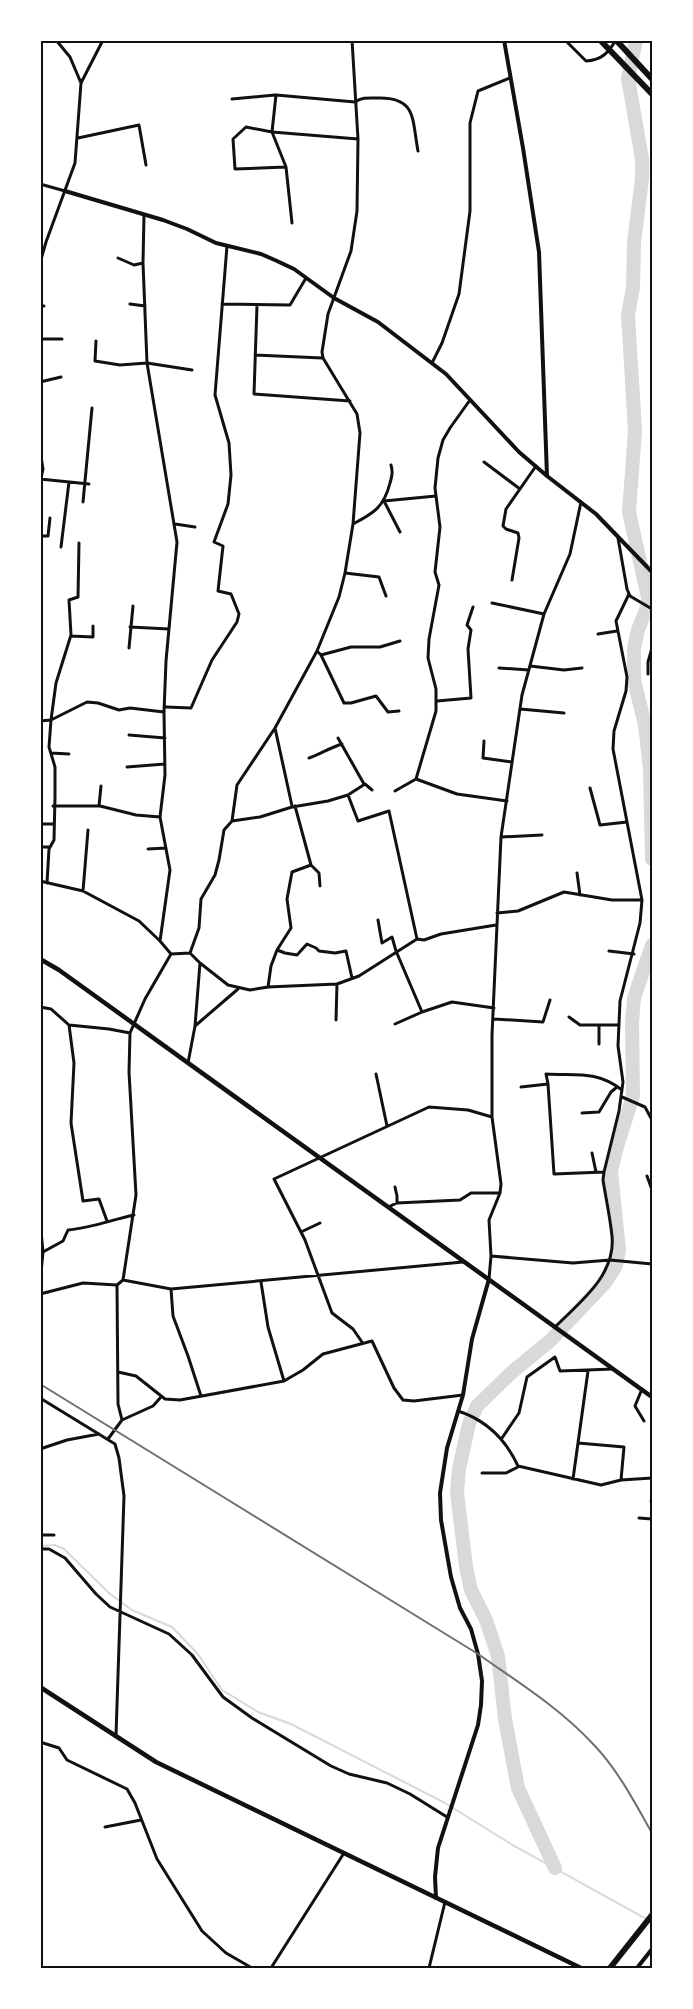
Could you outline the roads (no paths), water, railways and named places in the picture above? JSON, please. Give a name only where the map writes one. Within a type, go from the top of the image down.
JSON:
[{"type":"highway","points":[[616,40],[652,79]]},
{"type":"highway","points":[[601,41],[652,94]]},
{"type":"highway","points":[[610,1968],[652,1915]]},
{"type":"main road","points":[[40,959],[652,1397]]},
{"type":"main road","points":[[40,1688],[156,1762],[579,1968]]},
{"type":"street","points":[[56,40],[70,57],[81,83]]},
{"type":"street","points":[[40,263],[75,163],[81,83],[103,40]]},
{"type":"street","points":[[190,953],[199,928],[201,899],[215,875],[224,830],[232,820],[237,785],[275,728],[319,653],[345,573],[353,524],[360,444],[357,414],[323,358],[328,314],[342,281],[357,212],[358,140],[352,40]]},
{"type":"street","points":[[504,40],[524,148],[539,252],[547,476]]},
{"type":"street","points":[[565,40],[586,61],[596,60],[608,54],[616,40]]},
{"type":"street","points":[[432,363],[446,334],[459,294],[471,212],[470,123],[478,92],[511,78]]},
{"type":"street","points":[[276,95],[273,132],[286,167],[292,223]]},
{"type":"street","points":[[232,99],[276,95],[355,102],[361,98],[394,98],[405,105],[411,113],[418,151]]},
{"type":"street","points":[[78,138],[139,125],[146,165]]},
{"type":"street","points":[[286,167],[235,169],[233,139],[246,128],[358,140]]},
{"type":"street","points":[[40,184],[163,220],[216,243],[261,254],[294,269],[334,298],[378,322],[446,374],[519,452],[581,502],[652,572]]},
{"type":"street","points":[[144,214],[143,263],[147,363],[175,524],[176,558],[164,712],[165,775],[159,817],[170,870],[160,941]]},
{"type":"street","points":[[165,707],[191,708],[212,660],[237,622],[239,614],[231,594],[218,591],[223,546],[214,542],[228,504],[231,475],[229,443],[215,395],[227,246]]},
{"type":"street","points":[[118,258],[134,265],[143,263]]},
{"type":"street","points":[[222,304],[290,305],[306,278]]},
{"type":"street","points":[[130,304],[145,306]]},
{"type":"street","points":[[257,305],[254,394],[350,401]]},
{"type":"street","points":[[40,339],[62,339]]},
{"type":"street","points":[[96,340],[95,361],[120,365],[147,363],[192,370]]},
{"type":"street","points":[[255,355],[323,358]]},
{"type":"street","points":[[40,382],[61,377]]},
{"type":"street","points":[[395,791],[416,779],[436,711],[436,689],[428,658],[429,639],[439,585],[435,572],[440,527],[436,496],[438,458],[443,440],[471,399]]},
{"type":"street","points":[[83,502],[92,408]]},
{"type":"street","points":[[40,451],[41,480],[89,484]]},
{"type":"street","points":[[484,462],[520,489]]},
{"type":"street","points":[[353,524],[373,514],[384,501],[393,471],[391,465]]},
{"type":"street","points":[[512,580],[519,538],[518,533],[503,526],[506,509],[536,466]]},
{"type":"street","points":[[61,547],[69,482]]},
{"type":"street","points":[[384,501],[436,496]]},
{"type":"street","points":[[384,501],[400,532]]},
{"type":"street","points":[[436,1899],[435,1877],[438,1848],[478,1725],[481,1705],[482,1681],[476,1643],[455,1593],[441,1520],[442,1474],[448,1442],[463,1395],[472,1339],[489,1279],[491,1256],[489,1220],[500,1194],[500,1170],[492,1117],[496,925],[501,837],[520,709],[544,614],[570,554],[581,502]]},
{"type":"street","points":[[40,536],[48,536],[50,518]]},
{"type":"street","points":[[175,524],[195,527]]},
{"type":"street","points":[[618,536],[629,594],[652,609]]},
{"type":"street","points":[[47,883],[50,847],[54,840],[55,778],[49,747],[51,720],[56,683],[71,636],[69,600],[78,597],[79,543]]},
{"type":"street","points":[[345,573],[379,577],[386,596]]},
{"type":"street","points":[[555,1327],[600,1280],[610,1260],[612,1237],[604,1172],[623,1082],[618,1046],[620,1001],[634,954],[642,900],[613,749],[614,731],[626,691],[627,677],[616,621],[629,594]]},
{"type":"street","points":[[492,603],[544,614]]},
{"type":"street","points":[[129,648],[133,606]]},
{"type":"street","points":[[437,701],[471,698],[468,649],[471,630],[467,625],[473,607]]},
{"type":"street","points":[[71,636],[93,637],[93,626]]},
{"type":"street","points":[[130,627],[169,629]]},
{"type":"street","points":[[598,634],[618,631]]},
{"type":"street","points":[[319,653],[351,647],[380,647],[400,641]]},
{"type":"street","points":[[648,674],[648,662],[652,648]]},
{"type":"street","points":[[319,653],[344,703],[376,696],[388,711],[399,711]]},
{"type":"street","points":[[499,668],[564,670],[582,668]]},
{"type":"street","points":[[40,721],[51,720],[87,702],[119,710],[130,708],[164,712]]},
{"type":"street","points":[[520,709],[564,713]]},
{"type":"street","points":[[275,728],[293,806],[311,865],[319,873],[320,886]]},
{"type":"street","points":[[129,735],[165,738]]},
{"type":"street","points":[[338,738],[365,784],[372,790]]},
{"type":"street","points":[[484,741],[483,758],[513,762]]},
{"type":"street","points":[[309,758],[321,754],[324,749],[342,744]]},
{"type":"street","points":[[51,753],[69,754]]},
{"type":"street","points":[[128,767],[165,764]]},
{"type":"street","points":[[416,779],[457,794],[508,801]]},
{"type":"street","points":[[232,820],[260,817],[293,806],[328,801],[348,795],[365,784]]},
{"type":"street","points":[[99,806],[101,786]]},
{"type":"street","points":[[590,788],[600,825],[627,822]]},
{"type":"street","points":[[348,795],[358,821],[390,811],[417,939]]},
{"type":"street","points":[[53,806],[99,806],[136,815],[159,817]]},
{"type":"street","points":[[40,824],[53,825]]},
{"type":"street","points":[[83,891],[88,830]]},
{"type":"street","points":[[501,837],[542,835]]},
{"type":"street","points":[[40,847],[50,847]]},
{"type":"street","points":[[148,849],[166,848]]},
{"type":"street","points":[[268,987],[271,966],[277,950],[291,928],[287,899],[292,872],[311,865]]},
{"type":"street","points":[[577,873],[580,895]]},
{"type":"street","points":[[40,881],[83,891],[139,921],[171,954]]},
{"type":"street","points":[[498,913],[518,911],[564,892],[612,900],[642,900]]},
{"type":"street","points":[[378,920],[382,943],[392,937],[422,1012]]},
{"type":"street","points":[[171,954],[190,953],[228,985],[250,990],[337,984],[352,978],[417,939],[424,940],[441,934],[496,925]]},
{"type":"street","points":[[277,950],[297,955],[308,944],[319,951],[335,953],[346,951],[352,978]]},
{"type":"street","points":[[609,951],[634,954]]},
{"type":"street","points":[[40,1294],[83,1283],[117,1285],[123,1280],[134,1215],[135,1177],[129,1072],[130,1033],[171,954]]},
{"type":"street","points":[[188,1063],[195,1026],[200,963]]},
{"type":"street","points":[[336,1020],[337,984]]},
{"type":"street","points":[[195,1026],[239,988]]},
{"type":"street","points":[[493,1019],[543,1022],[550,1000]]},
{"type":"street","points":[[395,1024],[452,1002],[494,1008]]},
{"type":"street","points":[[40,1007],[51,1009],[69,1025],[130,1033]]},
{"type":"street","points":[[569,1017],[580,1025],[619,1025]]},
{"type":"street","points":[[69,1025],[74,1063],[72,1123],[83,1201],[99,1199],[107,1221]]},
{"type":"street","points":[[599,1025],[599,1044]]},
{"type":"street","points":[[376,1074],[387,1126]]},
{"type":"street","points":[[604,1172],[554,1174],[546,1074],[599,1077],[622,1090]]},
{"type":"street","points":[[521,1087],[548,1084]]},
{"type":"street","points":[[582,1113],[598,1112],[610,1092],[617,1087]]},
{"type":"street","points":[[621,1097],[645,1107],[652,1120]]},
{"type":"street","points":[[362,1342],[352,1329],[332,1313],[301,1232],[274,1179],[429,1107],[468,1110],[492,1117]]},
{"type":"street","points":[[592,1153],[596,1172]]},
{"type":"street","points":[[648,1176],[652,1190]]},
{"type":"street","points":[[395,1187],[398,1196],[397,1203]]},
{"type":"street","points":[[388,1207],[397,1203],[460,1200],[471,1193],[500,1194]]},
{"type":"street","points":[[43,1252],[63,1241],[68,1230],[88,1228],[134,1215]]},
{"type":"street","points":[[40,1221],[43,1252],[40,1283]]},
{"type":"street","points":[[301,1232],[320,1223]]},
{"type":"street","points":[[491,1256],[573,1263],[610,1260],[652,1265]]},
{"type":"street","points":[[123,1280],[171,1289],[462,1262]]},
{"type":"street","points":[[261,1282],[268,1327],[284,1381]]},
{"type":"street","points":[[117,1285],[118,1404],[122,1420]]},
{"type":"street","points":[[171,1289],[173,1316],[201,1396]]},
{"type":"street","points":[[118,1372],[136,1376],[161,1397],[180,1400],[284,1381],[323,1354],[372,1341],[394,1388],[403,1400],[414,1401],[463,1395]]},
{"type":"street","points":[[502,1438],[519,1413],[527,1377],[555,1357],[560,1371],[613,1369]]},
{"type":"street","points":[[573,1479],[588,1371]]},
{"type":"street","points":[[642,1389],[635,1406],[644,1421]]},
{"type":"street","points":[[108,1439],[122,1420],[153,1406],[161,1397]]},
{"type":"street","points":[[40,1398],[115,1444],[119,1458],[124,1496],[116,1737]]},
{"type":"street","points":[[458,1411],[478,1420],[502,1438],[511,1449],[519,1466]]},
{"type":"street","points":[[40,1449],[67,1440],[99,1434]]},
{"type":"street","points":[[578,1443],[624,1447],[621,1480]]},
{"type":"street","points":[[482,1473],[506,1473],[519,1466],[601,1485],[621,1480],[652,1478]]},
{"type":"street","points":[[639,1518],[652,1519]]},
{"type":"street","points":[[40,1535],[54,1534]]},
{"type":"street","points":[[40,1549],[49,1549],[64,1558],[110,1607],[169,1634],[192,1655],[223,1697],[252,1718],[331,1766],[349,1774],[387,1783],[448,1814]]},
{"type":"street","points":[[40,1742],[59,1748],[67,1760],[127,1790],[135,1803],[157,1859],[202,1931],[226,1953],[252,1968]]},
{"type":"street","points":[[105,1827],[141,1820]]},
{"type":"street","points":[[271,1968],[344,1853]]},
{"type":"street","points":[[429,1968],[445,1902]]},
{"type":"street","points":[[637,1968],[652,1949]]},
{"type":"waterway","points":[[636,40],[628,78],[642,159],[642,179],[634,243],[633,288],[628,315],[635,431],[629,512],[649,602],[634,648],[634,680],[645,725],[650,769],[652,859]]},
{"type":"waterway","points":[[555,1868],[518,1788],[505,1719],[498,1656],[486,1620],[471,1590],[466,1567],[457,1492],[459,1469],[469,1424],[477,1406],[512,1372],[551,1340],[605,1283],[616,1266],[619,1250],[611,1172],[633,1096],[634,998],[652,945]]},
{"type":"waterway","points":[[40,1546],[55,1545],[64,1549],[110,1594],[132,1610],[172,1627],[198,1654],[222,1690],[258,1712],[291,1724],[445,1803],[511,1844],[652,1922]]},
{"type":"railway","points":[[40,1384],[478,1654],[539,1696],[567,1719],[603,1755],[626,1787],[652,1833]]}]
